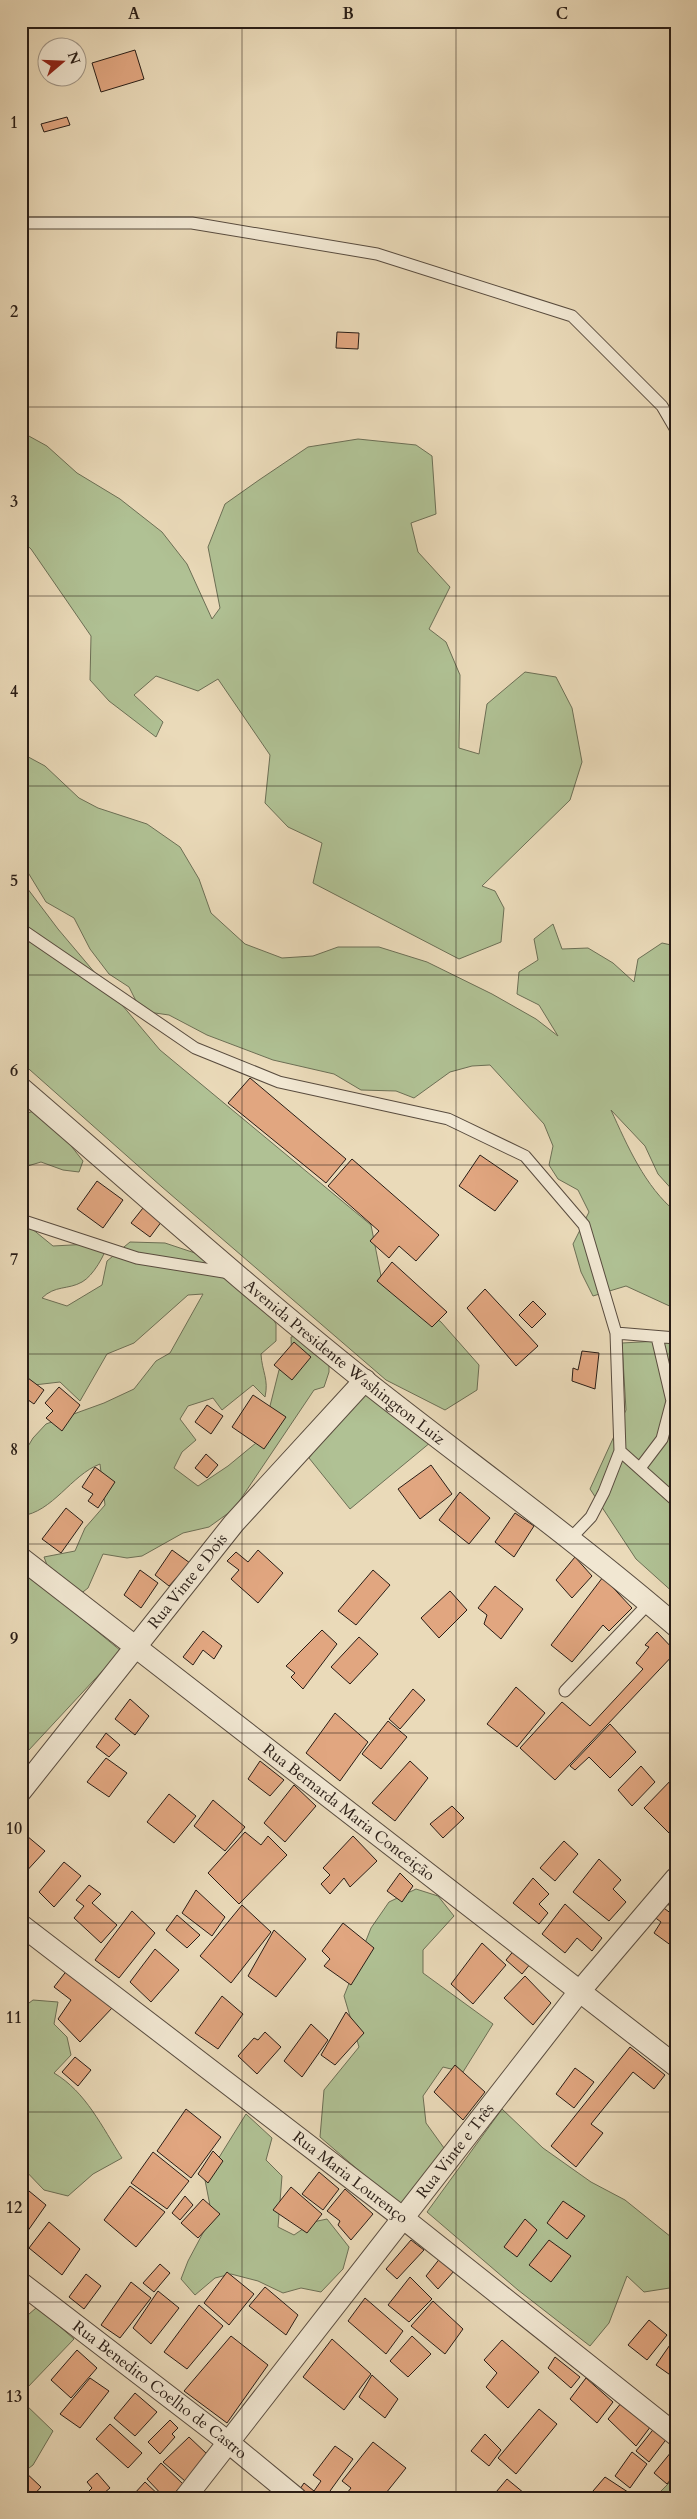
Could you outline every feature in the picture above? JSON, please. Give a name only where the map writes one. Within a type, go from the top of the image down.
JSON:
[{"type":"street","name":"Avenida Presidente Washington Luiz","points":[[21,1088],[237,1274],[364,1380],[571,1538],[676,1626]]},
{"type":"street","name":"Rua Vinte e Dois","points":[[21,1791],[234,1523],[364,1380]]},
{"type":"street","name":"Rua Bernarda Maria Conceição","points":[[21,1558],[676,2066]]},
{"type":"street","name":"Rua Vinte e Três","points":[[185,2498],[579,1992],[676,1878]]},
{"type":"street","name":"Rua Maria Lourenço","points":[[21,1925],[403,2218],[676,2435]]},
{"type":"street","name":"Rua Benedito Coelho de Castro","points":[[21,2282],[228,2442],[296,2498]]},
{"type":"lane","points":[[21,223],[192,224],[377,254],[572,316],[662,406],[676,430]]},
{"type":"lane","points":[[21,929],[195,1048],[279,1082],[448,1120],[525,1156],[584,1225],[616,1333],[620,1451],[604,1492],[591,1518],[571,1538]]},
{"type":"lane","points":[[21,1220],[137,1258],[237,1274]]},
{"type":"lane","points":[[616,1333],[676,1338]]},
{"type":"lane","points":[[640,1468],[662,1439],[672,1401],[657,1337]]},
{"type":"lane","points":[[620,1451],[676,1501]]},
{"type":"lane","points":[[565,1691],[649,1603]]},
{"type":"green space","points":[[27,435],[47,446],[77,473],[120,499],[162,532],[187,564],[212,619],[220,608],[208,547],[225,504],[308,447],[358,439],[416,445],[432,456],[436,514],[411,523],[418,552],[450,587],[429,629],[446,642],[460,675],[459,748],[479,754],[487,704],[525,672],[556,677],[572,708],[582,762],[570,800],[482,886],[495,891],[504,908],[501,942],[459,959],[313,883],[322,843],[288,827],[265,803],[270,755],[218,679],[198,691],[156,676],[134,695],[163,722],[156,737],[109,701],[90,680],[91,636],[31,549],[21,540],[21,438]]},
{"type":"green space","points":[[21,753],[45,766],[79,798],[98,808],[147,824],[180,847],[199,879],[211,913],[245,944],[282,958],[313,956],[338,947],[379,947],[427,962],[492,994],[536,1019],[558,1036],[539,1005],[517,994],[519,972],[538,960],[534,939],[553,924],[562,949],[588,948],[613,963],[634,982],[638,959],[662,943],[676,946],[676,1194],[658,1174],[645,1146],[611,1110],[630,1151],[646,1178],[665,1202],[676,1212],[676,1309],[626,1286],[593,1296],[581,1272],[573,1244],[589,1212],[578,1190],[558,1179],[549,1165],[553,1146],[544,1124],[490,1065],[472,1066],[450,1072],[414,1098],[396,1091],[361,1090],[334,1074],[273,1060],[207,1035],[169,1015],[141,1011],[129,987],[109,974],[90,949],[74,918],[46,902],[21,861]]},
{"type":"green space","points":[[21,880],[58,929],[160,1050],[371,1225],[381,1276],[441,1322],[479,1365],[477,1390],[445,1410],[386,1380],[162,1187],[21,1062]]},
{"type":"green space","points":[[34,1111],[57,1128],[83,1161],[79,1172],[63,1170],[41,1162],[21,1168],[21,1115]]},
{"type":"green space","points":[[21,1223],[31,1228],[53,1246],[108,1243],[98,1265],[86,1279],[77,1284],[52,1291],[42,1298],[67,1306],[102,1285],[107,1261],[130,1242],[165,1243],[210,1258],[270,1313],[276,1324],[276,1341],[261,1354],[266,1380],[265,1397],[253,1385],[222,1410],[213,1398],[188,1406],[180,1419],[196,1440],[182,1452],[174,1468],[198,1486],[228,1466],[262,1438],[279,1370],[292,1366],[291,1337],[305,1334],[329,1358],[329,1372],[324,1387],[314,1390],[234,1509],[209,1527],[183,1533],[142,1556],[127,1558],[103,1554],[88,1588],[79,1595],[50,1573],[44,1557],[75,1551],[85,1528],[105,1505],[100,1464],[80,1476],[43,1508],[21,1516],[21,1458],[33,1438],[46,1424],[104,1403],[134,1389],[156,1361],[170,1353],[203,1294],[188,1295],[134,1343],[107,1354],[80,1401],[60,1382],[34,1385],[21,1382]]},
{"type":"green space","points":[[676,1340],[676,1595],[636,1559],[590,1489],[626,1410],[622,1343]]},
{"type":"green space","points":[[364,1385],[431,1442],[350,1509],[309,1458]]},
{"type":"green space","points":[[30,1576],[121,1651],[28,1751],[21,1747],[21,1584]]},
{"type":"green space","points":[[416,1889],[438,1896],[454,1916],[423,1950],[423,1973],[493,2024],[463,2072],[443,2067],[423,2096],[426,2123],[444,2148],[400,2206],[320,2137],[324,2090],[359,2047],[344,1996],[371,1928],[389,1902]]},
{"type":"green space","points":[[33,2000],[58,2002],[54,2024],[67,2037],[71,2055],[54,2073],[84,2100],[122,2158],[93,2174],[68,2196],[44,2190],[21,2166],[21,2009]]},
{"type":"green space","points":[[502,2109],[543,2148],[591,2182],[625,2200],[676,2241],[676,2287],[644,2292],[627,2276],[609,2323],[590,2346],[518,2290],[427,2212]]},
{"type":"green space","points":[[246,2114],[272,2138],[266,2160],[282,2176],[278,2227],[294,2235],[313,2222],[327,2219],[349,2247],[343,2269],[321,2292],[301,2288],[283,2293],[258,2281],[231,2274],[215,2278],[195,2295],[181,2279],[188,2261],[212,2216],[205,2180]]},
{"type":"green space","points":[[36,2308],[74,2339],[26,2389],[24,2403],[53,2431],[33,2465],[21,2474],[21,2321]]},
{"type":"green space","points":[[676,2476],[676,2498],[654,2498]]},
{"type":"building","points":[[135,50],[144,79],[101,92],[92,63]]},
{"type":"building","points":[[67,117],[70,125],[44,132],[41,124]]},
{"type":"building","points":[[337,332],[359,333],[358,349],[336,348]]},
{"type":"building","points":[[250,1078],[346,1159],[326,1183],[228,1103]]},
{"type":"building","points":[[480,1155],[518,1181],[495,1211],[459,1186]]},
{"type":"building","points":[[352,1159],[439,1235],[416,1261],[399,1246],[389,1258],[370,1241],[379,1231],[328,1186]]},
{"type":"building","points":[[97,1181],[123,1200],[103,1228],[77,1209]]},
{"type":"building","points":[[147,1203],[165,1217],[150,1237],[131,1223]]},
{"type":"building","points":[[392,1262],[447,1312],[432,1327],[377,1281]]},
{"type":"building","points":[[485,1289],[538,1346],[516,1366],[467,1308]]},
{"type":"building","points":[[533,1301],[546,1314],[532,1328],[519,1315]]},
{"type":"building","points":[[294,1342],[311,1357],[292,1380],[274,1365]]},
{"type":"building","points":[[582,1351],[599,1353],[595,1389],[572,1381],[573,1368],[578,1370]]},
{"type":"building","points":[[28,1378],[44,1390],[34,1404],[21,1395],[21,1388]]},
{"type":"building","points":[[59,1387],[80,1405],[62,1431],[46,1418],[53,1411],[45,1403]]},
{"type":"building","points":[[253,1395],[286,1417],[264,1449],[232,1427]]},
{"type":"building","points":[[207,1405],[223,1416],[211,1434],[195,1422]]},
{"type":"building","points":[[206,1454],[218,1465],[207,1478],[195,1468]]},
{"type":"building","points":[[431,1465],[452,1494],[420,1519],[398,1489]]},
{"type":"building","points":[[95,1467],[115,1482],[98,1508],[88,1501],[93,1494],[82,1487]]},
{"type":"building","points":[[460,1492],[490,1518],[469,1544],[439,1520]]},
{"type":"building","points":[[66,1508],[83,1522],[61,1553],[42,1539]]},
{"type":"building","points":[[515,1513],[534,1526],[514,1557],[495,1542]]},
{"type":"building","points":[[172,1550],[190,1563],[169,1586],[155,1575]]},
{"type":"building","points":[[258,1550],[283,1573],[258,1603],[231,1579],[239,1570],[227,1561],[236,1552],[248,1562]]},
{"type":"building","points":[[575,1557],[592,1576],[572,1598],[556,1580]]},
{"type":"building","points":[[140,1570],[158,1583],[141,1608],[124,1595]]},
{"type":"building","points":[[373,1570],[390,1585],[356,1625],[338,1611]]},
{"type":"building","points":[[603,1577],[632,1608],[609,1631],[603,1625],[572,1662],[551,1645]]},
{"type":"building","points":[[495,1586],[523,1609],[501,1639],[484,1624],[487,1615],[478,1608]]},
{"type":"building","points":[[450,1591],[467,1610],[439,1638],[421,1618]]},
{"type":"building","points":[[322,1630],[337,1644],[303,1689],[291,1677],[295,1673],[286,1666]]},
{"type":"building","points":[[203,1631],[222,1646],[214,1659],[203,1650],[193,1665],[183,1657]]},
{"type":"building","points":[[657,1632],[676,1652],[555,1780],[520,1748],[562,1702],[590,1726],[643,1669],[636,1663],[649,1647],[645,1645]]},
{"type":"building","points":[[359,1637],[378,1654],[350,1684],[331,1667]]},
{"type":"building","points":[[516,1687],[545,1713],[517,1747],[487,1724]]},
{"type":"building","points":[[413,1689],[425,1700],[400,1729],[389,1719]]},
{"type":"building","points":[[130,1699],[149,1716],[135,1735],[115,1719]]},
{"type":"building","points":[[335,1713],[368,1742],[340,1781],[306,1753]]},
{"type":"building","points":[[388,1721],[407,1737],[381,1769],[362,1754]]},
{"type":"building","points":[[610,1724],[636,1752],[610,1778],[589,1757],[575,1770],[570,1766]]},
{"type":"building","points":[[106,1733],[120,1745],[109,1757],[96,1747]]},
{"type":"building","points":[[106,1758],[127,1773],[109,1797],[87,1782]]},
{"type":"building","points":[[260,1761],[284,1780],[270,1796],[248,1779]]},
{"type":"building","points":[[410,1761],[428,1778],[395,1821],[372,1803]]},
{"type":"building","points":[[641,1766],[655,1782],[632,1806],[618,1790]]},
{"type":"building","points":[[676,1775],[676,1838],[675,1839],[644,1808]]},
{"type":"building","points":[[294,1785],[316,1806],[285,1842],[264,1823]]},
{"type":"building","points":[[169,1794],[196,1816],[174,1843],[147,1822]]},
{"type":"building","points":[[213,1800],[245,1827],[225,1851],[194,1826]]},
{"type":"building","points":[[452,1806],[464,1818],[443,1838],[430,1824]]},
{"type":"building","points":[[245,1832],[261,1845],[268,1836],[287,1855],[239,1904],[208,1873]]},
{"type":"building","points":[[27,1836],[45,1851],[23,1875],[21,1843]]},
{"type":"building","points":[[353,1836],[377,1861],[350,1887],[344,1878],[330,1894],[321,1884],[330,1875],[323,1868]]},
{"type":"building","points":[[564,1841],[578,1854],[555,1881],[540,1868]]},
{"type":"building","points":[[599,1859],[621,1880],[613,1889],[626,1902],[609,1921],[573,1892]]},
{"type":"building","points":[[64,1862],[81,1876],[54,1907],[39,1892]]},
{"type":"building","points":[[400,1873],[413,1886],[402,1902],[387,1891]]},
{"type":"building","points":[[533,1878],[549,1894],[539,1904],[548,1913],[539,1924],[513,1903]]},
{"type":"building","points":[[89,1885],[101,1894],[92,1903],[117,1925],[101,1943],[74,1918],[84,1906],[76,1900]]},
{"type":"building","points":[[676,1887],[676,1910],[663,1901]]},
{"type":"building","points":[[196,1890],[225,1917],[212,1936],[182,1913]]},
{"type":"building","points":[[565,1904],[602,1938],[592,1951],[577,1938],[565,1953],[542,1934]]},
{"type":"building","points":[[242,1905],[271,1932],[231,1983],[200,1956]]},
{"type":"building","points":[[661,1906],[676,1917],[676,1949],[654,1933],[661,1922],[653,1916]]},
{"type":"building","points":[[132,1911],[155,1933],[119,1978],[95,1960]]},
{"type":"building","points":[[177,1915],[200,1935],[187,1948],[166,1930]]},
{"type":"building","points":[[343,1923],[374,1948],[351,1985],[324,1966],[330,1959],[322,1951]]},
{"type":"building","points":[[274,1930],[306,1959],[276,1997],[248,1976]]},
{"type":"building","points":[[482,1943],[506,1965],[473,2004],[451,1984]]},
{"type":"building","points":[[516,1948],[531,1963],[522,1974],[506,1960]]},
{"type":"building","points":[[155,1949],[179,1970],[151,2002],[130,1982]]},
{"type":"building","points":[[68,1969],[113,2007],[80,2042],[58,2019],[71,2000],[54,1987]]},
{"type":"building","points":[[525,1976],[551,2003],[533,2025],[504,1998]]},
{"type":"building","points":[[222,1996],[243,2014],[218,2049],[195,2033]]},
{"type":"building","points":[[346,2012],[364,2033],[335,2065],[321,2055]]},
{"type":"building","points":[[311,2024],[328,2040],[302,2077],[284,2061]]},
{"type":"building","points":[[265,2032],[281,2047],[257,2074],[238,2056],[254,2038],[258,2040]]},
{"type":"building","points":[[630,2047],[665,2075],[654,2089],[633,2072],[591,2124],[603,2133],[576,2167],[551,2146]]},
{"type":"building","points":[[75,2057],[91,2070],[78,2086],[62,2072]]},
{"type":"building","points":[[455,2065],[485,2092],[463,2120],[434,2092]]},
{"type":"building","points":[[575,2068],[594,2082],[574,2108],[556,2094]]},
{"type":"building","points":[[186,2109],[221,2137],[191,2178],[157,2151]]},
{"type":"building","points":[[213,2151],[223,2161],[208,2183],[198,2174]]},
{"type":"building","points":[[153,2152],[189,2181],[167,2209],[131,2183]]},
{"type":"building","points":[[319,2172],[339,2189],[323,2210],[302,2194]]},
{"type":"building","points":[[130,2186],[165,2212],[136,2247],[104,2220]]},
{"type":"building","points":[[291,2187],[322,2214],[307,2233],[273,2210]]},
{"type":"building","points":[[345,2189],[373,2214],[351,2240],[338,2225],[340,2221],[327,2211]]},
{"type":"building","points":[[29,2191],[46,2205],[27,2232],[21,2228],[21,2202]]},
{"type":"building","points":[[185,2196],[193,2205],[180,2220],[172,2213]]},
{"type":"building","points":[[203,2199],[220,2214],[198,2238],[181,2223]]},
{"type":"building","points":[[563,2201],[585,2216],[567,2239],[547,2223]]},
{"type":"building","points":[[525,2219],[537,2230],[517,2257],[504,2247]]},
{"type":"building","points":[[49,2222],[80,2249],[62,2275],[29,2248]]},
{"type":"building","points":[[411,2240],[424,2250],[397,2279],[386,2269]]},
{"type":"building","points":[[549,2240],[571,2256],[551,2282],[529,2265]]},
{"type":"building","points":[[441,2257],[455,2270],[438,2289],[426,2276]]},
{"type":"building","points":[[160,2264],[170,2273],[154,2292],[143,2283]]},
{"type":"building","points":[[227,2272],[254,2294],[229,2325],[204,2303]]},
{"type":"building","points":[[86,2274],[101,2286],[84,2309],[69,2297]]},
{"type":"building","points":[[410,2277],[432,2299],[409,2322],[388,2305]]},
{"type":"building","points":[[131,2282],[151,2298],[120,2338],[101,2325]]},
{"type":"building","points":[[265,2287],[298,2315],[286,2335],[249,2306]]},
{"type":"building","points":[[158,2291],[179,2308],[151,2344],[133,2328]]},
{"type":"building","points":[[365,2298],[403,2331],[386,2354],[348,2321]]},
{"type":"building","points":[[433,2301],[463,2329],[445,2354],[411,2326]]},
{"type":"building","points":[[199,2305],[223,2326],[187,2369],[164,2352]]},
{"type":"building","points":[[649,2320],[667,2335],[647,2360],[628,2345]]},
{"type":"building","points":[[231,2336],[268,2365],[227,2423],[184,2391]]},
{"type":"building","points":[[412,2336],[431,2354],[408,2377],[390,2361]]},
{"type":"building","points":[[332,2339],[371,2374],[344,2410],[303,2377]]},
{"type":"building","points":[[674,2339],[676,2340],[676,2379],[656,2365]]},
{"type":"building","points":[[502,2340],[539,2372],[508,2408],[486,2387],[497,2373],[484,2360]]},
{"type":"building","points":[[77,2350],[97,2368],[71,2398],[51,2380]]},
{"type":"building","points":[[555,2357],[580,2377],[571,2388],[548,2368]]},
{"type":"building","points":[[372,2375],[398,2399],[385,2418],[359,2397]]},
{"type":"building","points":[[90,2378],[109,2391],[80,2428],[60,2414]]},
{"type":"building","points":[[586,2378],[613,2402],[597,2423],[570,2399]]},
{"type":"building","points":[[135,2393],[157,2412],[135,2436],[114,2418]]},
{"type":"building","points":[[622,2402],[651,2426],[636,2446],[608,2419]]},
{"type":"building","points":[[539,2409],[557,2424],[516,2474],[498,2458]]},
{"type":"building","points":[[170,2420],[178,2428],[172,2434],[175,2437],[160,2454],[148,2442]]},
{"type":"building","points":[[110,2424],[142,2453],[128,2468],[96,2439]]},
{"type":"building","points":[[656,2426],[668,2437],[649,2462],[636,2451]]},
{"type":"building","points":[[485,2434],[501,2450],[489,2466],[471,2451]]},
{"type":"building","points":[[189,2437],[207,2454],[185,2481],[163,2462]]},
{"type":"building","points":[[373,2442],[406,2468],[382,2498],[352,2498],[347,2493],[351,2488],[342,2481]]},
{"type":"building","points":[[335,2446],[353,2459],[325,2498],[311,2498],[300,2489],[304,2483],[314,2491],[321,2481],[313,2475]]},
{"type":"building","points":[[676,2446],[676,2473],[667,2484],[654,2473]]},
{"type":"building","points":[[632,2452],[647,2464],[630,2488],[615,2476]]},
{"type":"building","points":[[161,2463],[183,2484],[170,2498],[165,2498],[147,2479]]},
{"type":"building","points":[[23,2470],[41,2487],[31,2498],[21,2498]]},
{"type":"building","points":[[97,2473],[110,2488],[98,2498],[91,2498],[87,2493],[92,2488],[87,2482]]},
{"type":"building","points":[[605,2477],[637,2498],[587,2498]]},
{"type":"building","points":[[507,2479],[530,2498],[491,2498]]},
{"type":"building","points":[[145,2482],[162,2498],[139,2498],[134,2494]]}]
